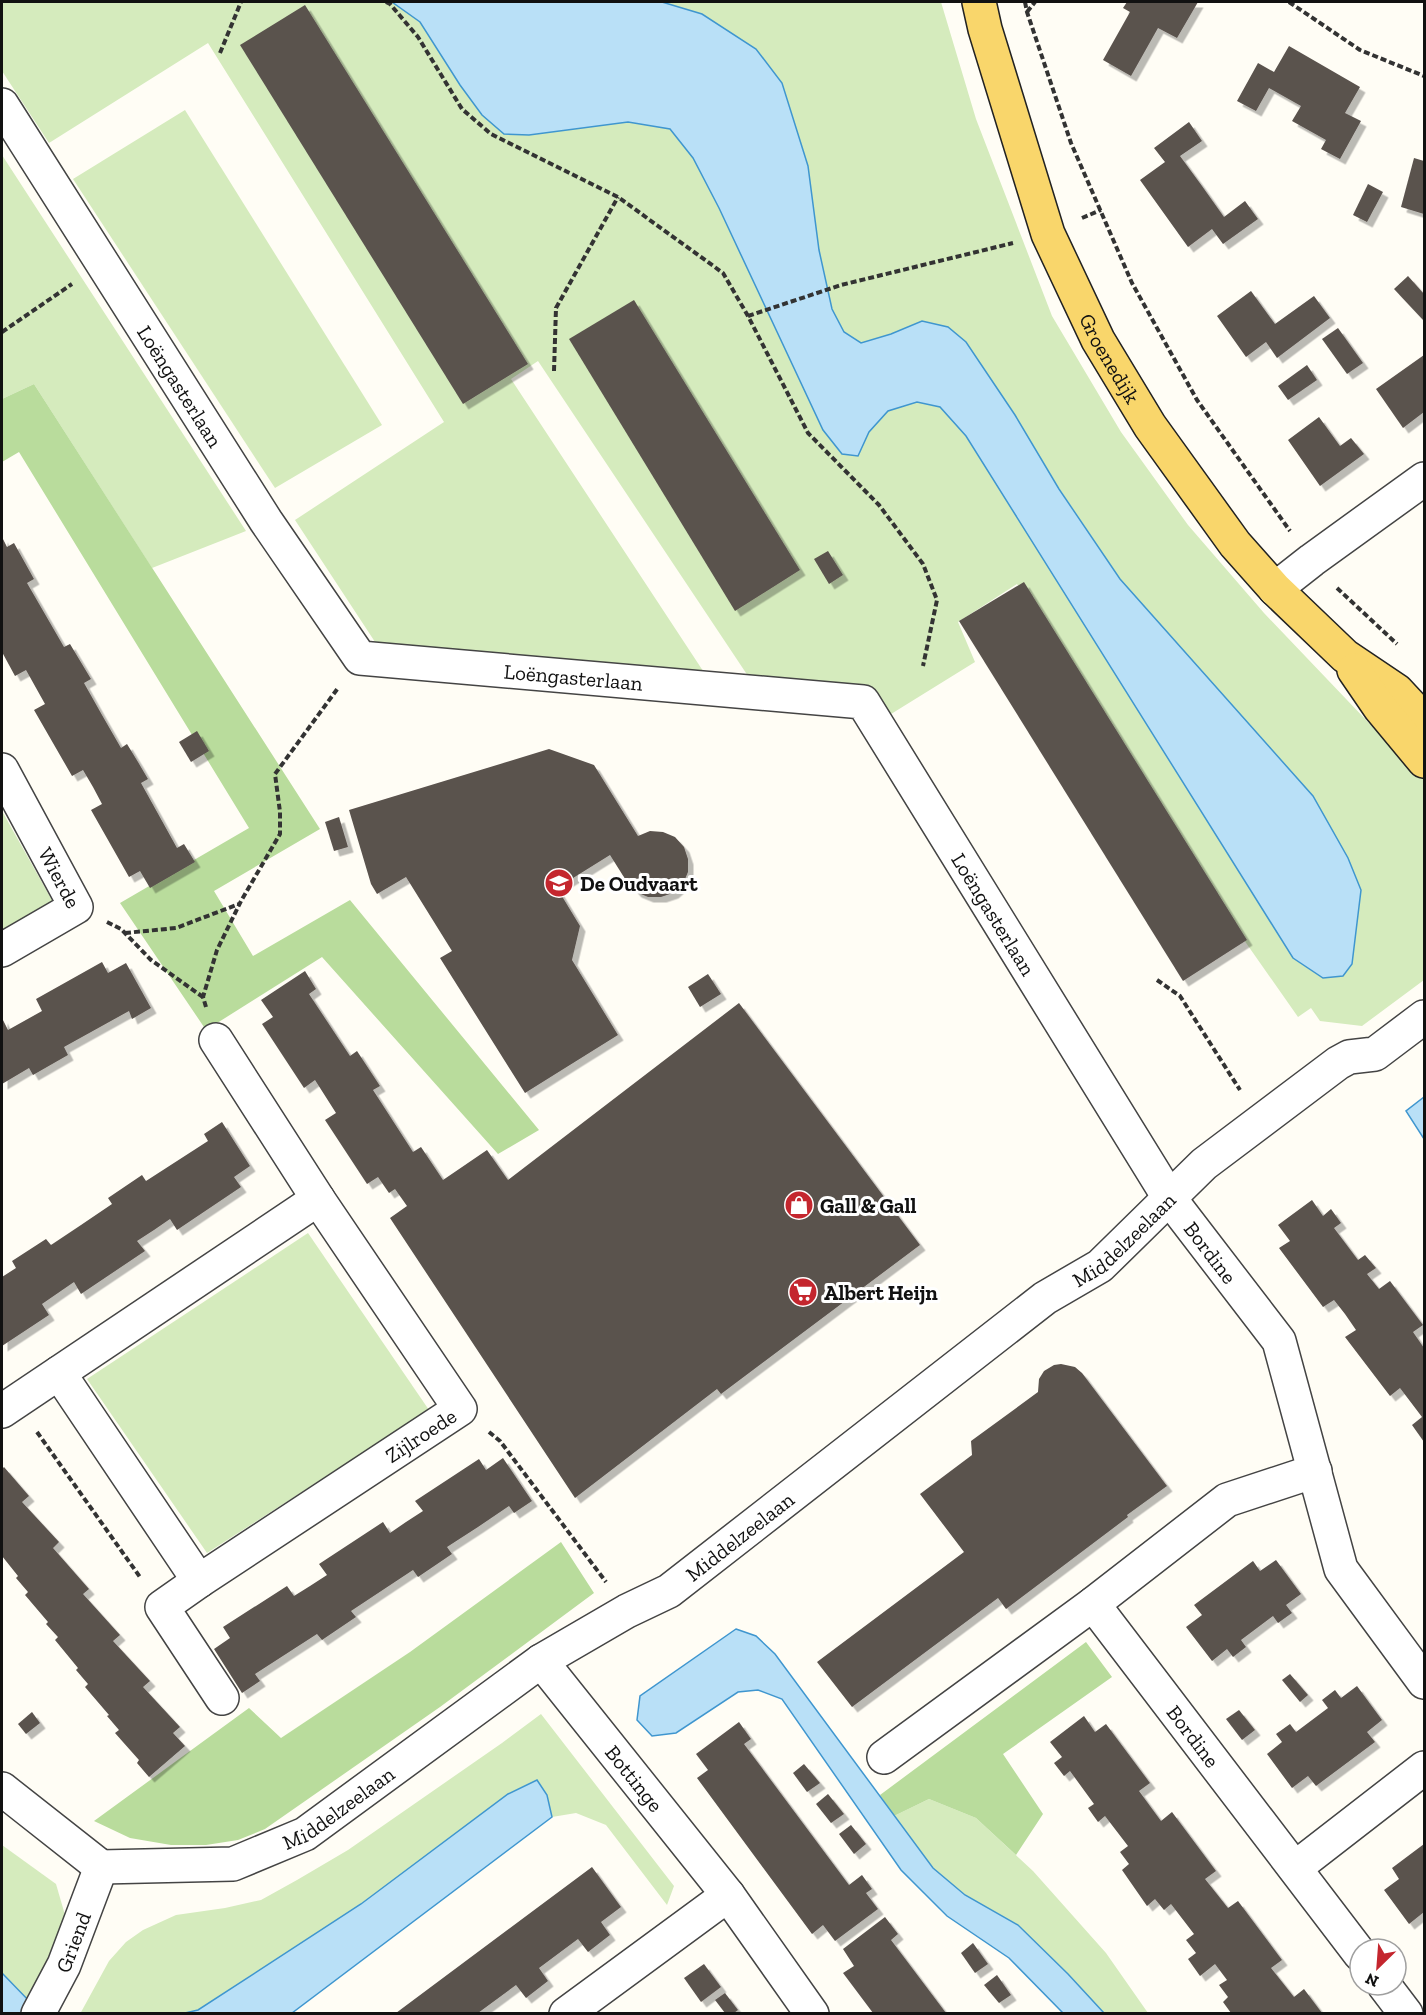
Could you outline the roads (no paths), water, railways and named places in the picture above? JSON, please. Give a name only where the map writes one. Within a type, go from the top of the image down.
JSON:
[{"type":"main road","name":"Groenedijk","points":[[979,2],[985,29],[1048,234],[1098,340],[1150,426],[1235,544],[1275,589],[1345,656],[1397,692],[1425,720]]},
{"type":"main road","name":"Groenedijk","points":[[1345,656],[1380,708],[1425,761]]},
{"type":"street","name":"Loëngasterlaan","points":[[2,105],[266,521],[360,658],[863,702],[1170,1199]]},
{"type":"street","points":[[1275,589],[1425,479]]},
{"type":"street","name":"Wierde","points":[[2,770],[76,907],[2,950]]},
{"type":"street","name":"Middelzeelaan","points":[[101,1867],[233,1864],[305,1834],[541,1661],[627,1611],[669,1591],[1045,1298],[1100,1266],[1204,1164],[1260,1121],[1338,1063],[1349,1057],[1375,1054],[1425,1017]]},
{"type":"street","name":"Zijlroede","points":[[216,1040],[318,1199],[460,1409],[162,1607],[222,1698]]},
{"type":"street","points":[[9,1407],[318,1199]]},
{"type":"street","name":"Bordine","points":[[1170,1199],[1279,1341],[1341,1569],[1425,1682]]},
{"type":"street","points":[[59,1373],[199,1581]]},
{"type":"street","points":[[884,1757],[1093,1604],[1227,1500],[1315,1471]]},
{"type":"street","name":"Bordine","points":[[1093,1604],[1348,1938]]},
{"type":"street","name":"Bottinge","points":[[541,1661],[728,1894],[812,2013]]},
{"type":"street","points":[[1295,1868],[1425,1768]]},
{"type":"street","points":[[2,1789],[101,1867]]},
{"type":"street","name":"Griend","points":[[38,2013],[64,1965],[101,1867]]},
{"type":"street","points":[[566,2013],[728,1894]]},
{"type":"street","points":[[1393,1997],[1406,2013]]},
{"type":"water","points":[[392,2],[662,2],[702,14],[756,49],[782,83],[808,166],[819,250],[832,309],[844,332],[861,343],[922,321],[948,327],[966,342],[1015,415],[1059,489],[1120,579],[1313,796],[1348,858],[1361,890],[1352,964],[1343,976],[1323,978],[1293,958],[966,436],[940,407],[917,402],[888,411],[869,432],[858,456],[842,454],[823,430],[719,208],[693,158],[670,129],[628,122],[529,135],[504,134],[482,115],[420,22]]},
{"type":"water","points":[[1424,1097],[1424,1139],[1406,1111]]},
{"type":"water","points":[[736,1629],[756,1636],[775,1654],[933,1868],[965,1895],[1018,1925],[1104,2013],[1063,2013],[1009,1958],[947,1916],[901,1870],[782,1699],[758,1690],[738,1692],[676,1733],[652,1736],[637,1720],[640,1696]]},
{"type":"water","points":[[537,1780],[547,1795],[552,1817],[292,2013],[185,2013],[198,2010],[361,1904],[508,1794]]},
{"type":"water","points":[[2,1973],[34,2006],[30,2013],[2,2013]]},
{"type":"place","name":"De Oudvaart","points":[[559,883]]},
{"type":"place","name":"Gall & Gall","points":[[799,1205]]},
{"type":"place","name":"Albert Heijn","points":[[803,1292]]}]
